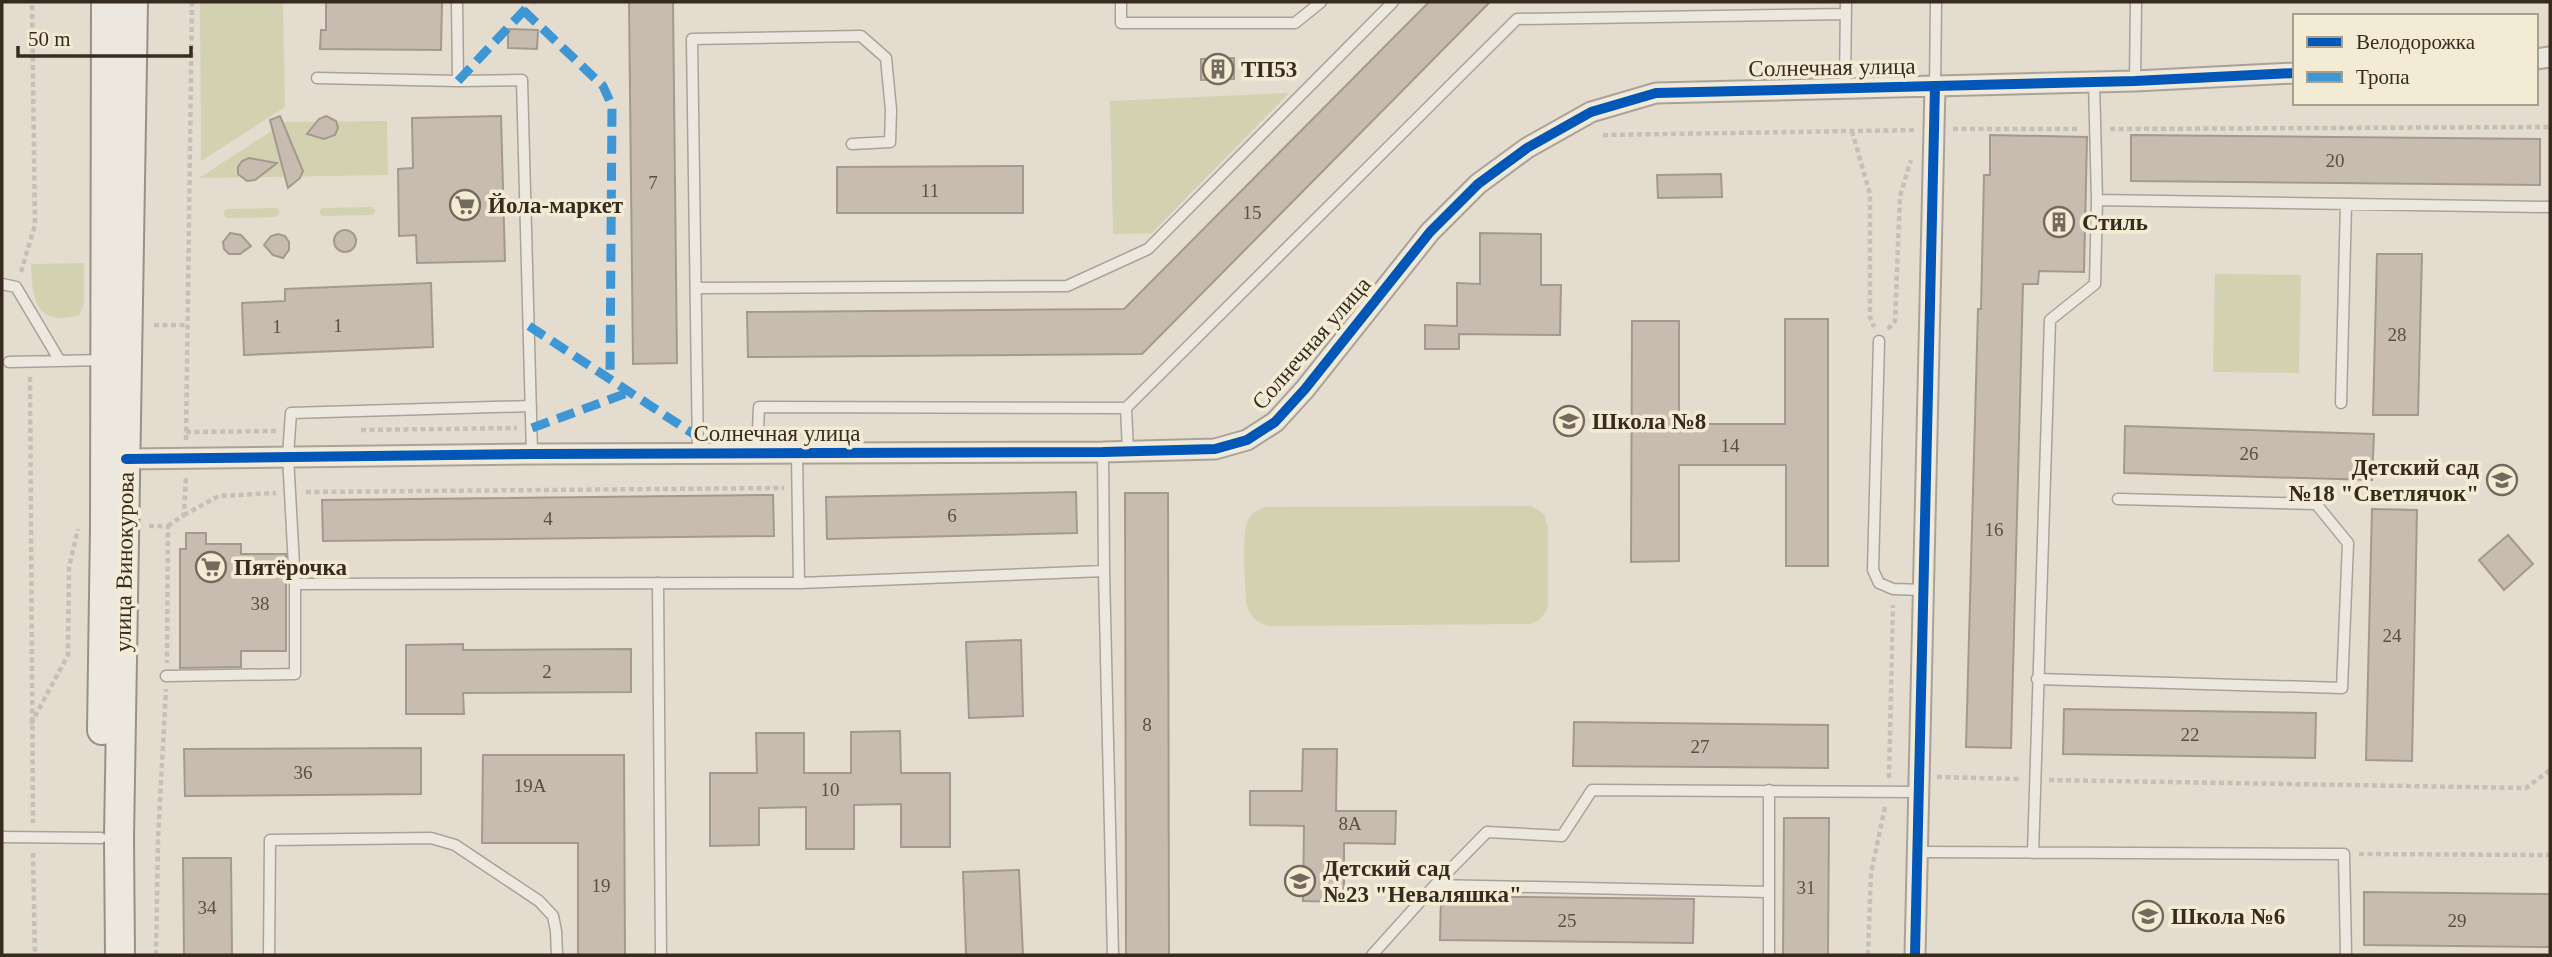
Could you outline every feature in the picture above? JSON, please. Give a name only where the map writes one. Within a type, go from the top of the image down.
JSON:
[{"type":"main road","name":"улица Винокурова","points":[[106,2],[117,360]]},
{"type":"main road","name":"улица Винокурова","points":[[102,955],[110,838],[117,360],[134,2]]},
{"type":"main road","name":"улица Винокурова","points":[[110,838],[120,955]]},
{"type":"street","name":"Солнечная улица","points":[[115,459],[532,454],[1128,452],[1215,449],[1247,440],[1275,422],[1305,389],[1430,232],[1478,184],[1527,148],[1591,112],[1656,93],[2135,81],[2293,73]]},
{"type":"street","points":[[1915,955],[1935,86]]},
{"type":"lane","points":[[457,2],[458,81]]},
{"type":"lane","points":[[1121,2],[1121,23],[1295,23],[1321,2]]},
{"type":"lane","points":[[696,288],[1067,286],[1149,249],[1393,2]]},
{"type":"lane","points":[[1845,87],[1846,2]]},
{"type":"lane","points":[[1935,86],[1936,2]]},
{"type":"lane","points":[[2135,81],[2136,2]]},
{"type":"lane","points":[[757,454],[759,407],[1126,408],[1517,19],[1846,14]]},
{"type":"lane","points":[[698,453],[692,39],[861,36],[886,58],[891,142],[852,144]]},
{"type":"lane","points":[[317,78],[522,80],[532,454]]},
{"type":"lane","points":[[2033,853],[2050,320],[2095,284],[2097,200],[2094,82]]},
{"type":"lane","points":[[2097,200],[2550,207]]},
{"type":"lane","points":[[2341,403],[2346,204]]},
{"type":"lane","points":[[2,284],[16,287],[60,361]]},
{"type":"lane","points":[[1879,341],[1873,570],[1879,583],[1893,589],[1923,590]]},
{"type":"lane","points":[[9,362],[117,360]]},
{"type":"lane","points":[[166,676],[295,674],[295,584],[288,456],[290,413],[531,406]]},
{"type":"lane","points":[[1126,408],[1128,452]]},
{"type":"lane","points":[[1103,452],[1113,955]]},
{"type":"lane","points":[[797,454],[799,583]]},
{"type":"lane","points":[[2037,679],[2342,688],[2347,543],[2316,504],[2118,499]]},
{"type":"lane","points":[[295,584],[799,583],[1104,571]]},
{"type":"lane","points":[[658,583],[661,955]]},
{"type":"lane","points":[[1372,955],[1487,832],[1562,836],[1592,790],[1889,792],[1919,784]]},
{"type":"lane","points":[[1769,790],[1769,955]]},
{"type":"lane","points":[[2,836],[110,838]]},
{"type":"lane","points":[[269,955],[270,840],[431,838],[455,845],[539,901],[553,916],[557,955]]},
{"type":"lane","points":[[1917,852],[2344,854],[2346,955]]},
{"type":"lane","points":[[1436,884],[1769,892]]},
{"type":"path","points":[[16,287],[35,225],[32,2]]},
{"type":"path","points":[[186,441],[192,2]]},
{"type":"path","points":[[1916,143],[1920,130]]},
{"type":"path","points":[[1852,131],[1870,194],[1870,317],[1879,341]]},
{"type":"path","points":[[1879,341],[1895,321],[1900,196],[1912,156]]},
{"type":"path","points":[[154,325],[187,325]]},
{"type":"path","points":[[30,362],[35,955]]},
{"type":"path","points":[[184,515],[186,469]]},
{"type":"path","points":[[141,526],[168,526],[219,496],[290,492],[797,488]]},
{"type":"path","points":[[156,955],[158,839],[166,676],[168,526]]},
{"type":"path","points":[[31,725],[68,655],[69,567],[78,529]]},
{"type":"path","points":[[1868,955],[1871,873],[1889,792],[1893,589]]},
{"type":"path","points":[[1919,784],[2035,779],[2526,788],[2550,770]]},
{"type":"path","points":[[2344,854],[2550,855]]},
{"type":"green space","points":[[200,2],[283,2],[285,107],[201,161]]},
{"type":"green space","points":[[1289,93],[1152,233],[1113,234],[1110,101]]},
{"type":"green space","points":[[387,121],[388,175],[199,178],[285,122]]},
{"type":"green space","points":[[373,207],[376,211],[372,215],[322,216],[319,212],[322,208]]},
{"type":"green space","points":[[277,208],[280,213],[276,217],[226,218],[223,213],[226,209]]},
{"type":"green space","points":[[84,263],[84,303],[79,315],[64,318],[45,313],[35,298],[31,264]]},
{"type":"green space","points":[[2215,274],[2301,275],[2299,373],[2213,372]]},
{"type":"green space","points":[[1531,506],[1544,514],[1548,527],[1548,607],[1541,618],[1530,624],[1268,626],[1251,615],[1246,603],[1245,532],[1251,515],[1265,507]]},
{"type":"building","points":[[326,2],[442,2],[441,50],[320,49],[321,30],[326,30]]},
{"type":"building","points":[[629,2],[673,2],[677,363],[633,364]]},
{"type":"building","points":[[1429,2],[1490,2],[1142,354],[748,357],[747,312],[1124,309]]},
{"type":"building","points":[[508,29],[538,30],[537,49],[508,48]]},
{"type":"building","name":"ТП53","points":[[1234,58],[1234,79],[1201,80],[1201,59]]},
{"type":"building","points":[[280,116],[303,171],[300,178],[288,188],[270,120]]},
{"type":"building","points":[[326,116],[336,121],[338,128],[335,135],[324,139],[307,134],[319,119]]},
{"type":"building","points":[[501,116],[505,261],[417,263],[416,235],[399,236],[398,169],[413,168],[412,118]]},
{"type":"building","points":[[1990,135],[2087,137],[2084,272],[2039,271],[2038,284],[2023,284],[2011,748],[1966,747],[1978,309],[1981,309],[1984,175],[1990,175]]},
{"type":"building","points":[[2131,135],[2540,139],[2540,185],[2131,181]]},
{"type":"building","points":[[249,158],[277,163],[255,180],[247,181],[238,174],[238,167],[242,161]]},
{"type":"building","points":[[1023,166],[1023,213],[837,213],[837,167]]},
{"type":"building","points":[[1721,174],[1722,197],[1658,198],[1657,175]]},
{"type":"building","points":[[341,230],[349,230],[356,237],[356,245],[349,252],[341,252],[334,245],[334,237]]},
{"type":"building","points":[[230,233],[241,235],[251,246],[240,254],[229,254],[224,249],[223,242]]},
{"type":"building","points":[[1480,233],[1541,234],[1541,285],[1561,285],[1560,335],[1459,334],[1459,349],[1425,349],[1425,325],[1457,326],[1457,283],[1480,284]]},
{"type":"building","points":[[271,236],[285,236],[289,242],[289,250],[283,258],[273,255],[264,245]]},
{"type":"building","points":[[2377,254],[2422,254],[2418,415],[2373,415]]},
{"type":"building","points":[[431,283],[433,347],[244,355],[242,303],[285,301],[285,289]]},
{"type":"building","points":[[1785,319],[1828,319],[1828,566],[1786,566],[1786,465],[1679,465],[1679,561],[1631,562],[1632,321],[1679,321],[1679,424],[1785,424]]},
{"type":"building","points":[[2125,426],[2374,434],[2372,480],[2124,473]]},
{"type":"building","points":[[1076,492],[1077,533],[827,539],[826,497]]},
{"type":"building","points":[[1125,493],[1168,493],[1169,955],[1126,955]]},
{"type":"building","points":[[773,495],[774,536],[323,541],[322,500]]},
{"type":"building","points":[[2372,509],[2417,510],[2412,761],[2366,760]]},
{"type":"building","points":[[186,533],[206,533],[206,544],[241,544],[241,554],[286,554],[286,651],[241,651],[241,667],[180,668],[180,549],[186,549]]},
{"type":"building","points":[[2508,535],[2533,564],[2504,590],[2479,560]]},
{"type":"building","points":[[1021,640],[1023,716],[969,718],[966,642]]},
{"type":"building","points":[[463,644],[463,650],[631,649],[631,692],[463,693],[464,714],[406,714],[406,645]]},
{"type":"building","points":[[2064,709],[2316,713],[2315,758],[2063,754]]},
{"type":"building","points":[[1574,722],[1828,725],[1828,768],[1573,766]]},
{"type":"building","points":[[900,731],[901,773],[950,773],[950,847],[901,847],[901,804],[854,805],[854,849],[806,849],[806,807],[759,808],[759,845],[710,846],[710,773],[757,773],[756,733],[804,733],[804,773],[851,773],[851,732]]},
{"type":"building","points":[[421,748],[421,794],[185,796],[184,749]]},
{"type":"building","points":[[1303,749],[1337,749],[1336,811],[1396,811],[1395,844],[1344,843],[1344,902],[1303,901],[1304,826],[1250,825],[1250,791],[1302,791]]},
{"type":"building","points":[[483,755],[624,755],[625,955],[578,955],[578,843],[482,843]]},
{"type":"building","points":[[1784,818],[1829,818],[1828,955],[1783,955]]},
{"type":"building","points":[[183,858],[231,858],[232,955],[184,955]]},
{"type":"building","points":[[1019,870],[1023,955],[966,955],[963,872]]},
{"type":"building","points":[[2364,892],[2550,894],[2550,947],[2364,945]]},
{"type":"building","points":[[1441,896],[1694,899],[1693,943],[1440,940]]},
{"type":"marked path","points":[[458,81],[532,2]]},
{"type":"marked path","points":[[523,10],[603,86],[612,106],[610,379]]},
{"type":"marked path","points":[[529,326],[698,437]]},
{"type":"marked path","points":[[532,428],[630,392]]},
{"type":"cycle path","points":[[126,459],[1215,449],[1247,440],[1275,422],[1305,389],[1430,232],[1478,184],[1527,148],[1591,112],[1656,93],[2135,81],[2293,73]]},
{"type":"cycle path","points":[[1915,955],[1935,86]]},
{"type":"place","name":"ТП53","points":[[1218,69]]},
{"type":"place","name":"Йола-маркет","points":[[465,205]]},
{"type":"place","name":"Стиль","points":[[2059,222]]},
{"type":"place","name":"Школа №8","points":[[1569,421]]},
{"type":"place","name":"Детский сад №18 \"Светлячок\"","points":[[2502,480]]},
{"type":"place","name":"Пятёрочка","points":[[211,567]]},
{"type":"place","name":"Детский сад №23 \"Неваляшка\"","points":[[1300,881]]},
{"type":"place","name":"Школа №6","points":[[2148,916]]}]
